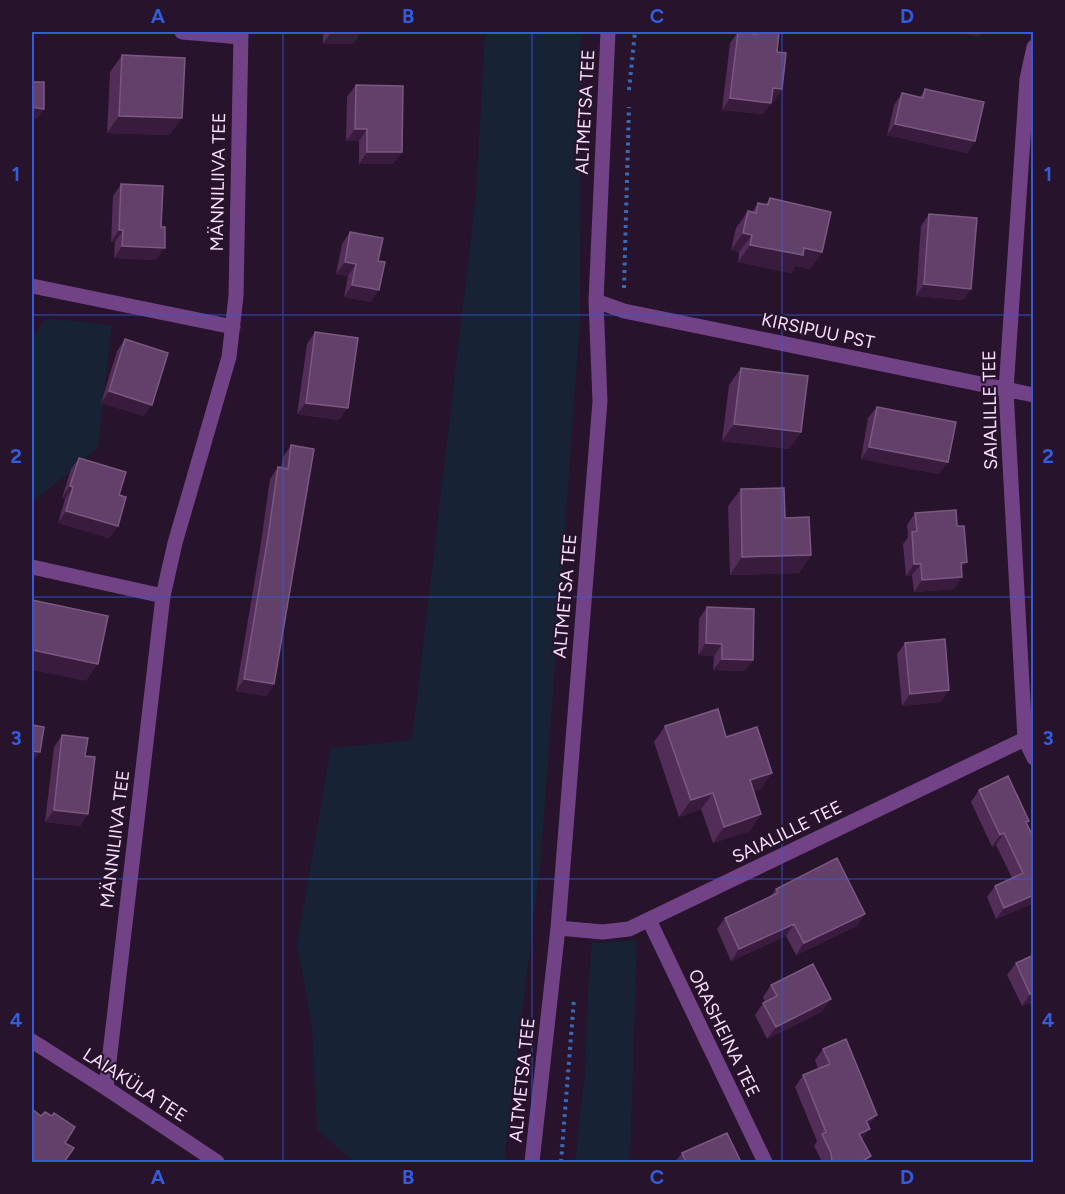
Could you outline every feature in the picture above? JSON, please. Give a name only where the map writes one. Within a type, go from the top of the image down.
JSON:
[{"type":"street","name":"MÄNNILIIVA TEE","points":[[106,1088],[163,596],[175,543],[229,357],[236,296],[241,34],[182,32]]},
{"type":"street","name":"ALTMETSA TEE","points":[[532,1162],[558,928],[600,401],[596,301],[608,32]]},
{"type":"street","name":"SAIALILLE TEE","points":[[558,928],[603,932],[629,929],[1029,736],[1006,390],[1027,78],[1034,46]]},
{"type":"street","points":[[32,286],[233,327]]},
{"type":"street","name":"KIRSIPUU PST","points":[[596,301],[636,313],[1034,395]]},
{"type":"street","points":[[32,567],[163,596]]},
{"type":"street","points":[[1029,736],[1034,758]]},
{"type":"street","name":"ORASHEINA TEE","points":[[649,920],[765,1162]]},
{"type":"street","name":"LAIAKÜLA TEE","points":[[32,1041],[217,1162]]},
{"type":"shaded area","points":[[485,32],[581,32],[580,320],[541,858],[504,1162],[355,1162],[317,1130],[312,1025],[297,945],[331,748],[412,740],[476,195]]},
{"type":"shaded area","points":[[46,318],[112,325],[98,448],[32,503],[32,339]]},
{"type":"shaded area","points":[[637,940],[630,1162],[575,1162],[585,1072],[592,943]]},
{"type":"building","points":[[738,32],[756,34],[756,32],[779,32],[777,52],[786,53],[782,89],[773,88],[771,103],[730,98]]},
{"type":"building","points":[[122,55],[185,58],[182,118],[119,116]]},
{"type":"building","points":[[32,82],[44,82],[44,109],[32,107]]},
{"type":"building","points":[[356,85],[403,86],[402,152],[367,152],[367,129],[355,129]]},
{"type":"building","points":[[925,89],[984,102],[975,141],[895,124],[902,93],[923,98]]},
{"type":"building","points":[[121,184],[163,186],[161,227],[165,227],[165,248],[122,246],[123,230],[119,230]]},
{"type":"building","points":[[770,198],[831,212],[822,252],[804,248],[803,255],[750,245],[752,235],[743,233],[748,211],[756,213],[758,203],[768,205]]},
{"type":"building","points":[[929,214],[977,218],[971,289],[924,284]]},
{"type":"building","points":[[350,232],[383,238],[378,261],[385,262],[379,290],[352,285],[356,264],[345,262]]},
{"type":"building","points":[[315,332],[358,338],[348,408],[306,403]]},
{"type":"building","points":[[125,339],[168,353],[152,405],[109,391]]},
{"type":"building","points":[[741,368],[808,376],[801,432],[734,424]]},
{"type":"building","points":[[877,407],[956,422],[948,462],[869,447]]},
{"type":"building","points":[[291,445],[314,449],[274,684],[244,679],[278,467],[288,469]]},
{"type":"building","points":[[79,458],[126,472],[119,495],[126,497],[118,526],[66,511],[73,487],[70,486]]},
{"type":"building","points":[[784,488],[785,518],[809,517],[811,555],[742,557],[741,489]]},
{"type":"building","points":[[956,510],[957,526],[964,526],[967,562],[961,563],[962,577],[922,580],[921,564],[914,564],[912,532],[917,531],[915,513]]},
{"type":"building","points":[[32,600],[108,616],[98,664],[32,650]]},
{"type":"building","points":[[707,607],[754,609],[753,660],[722,659],[722,644],[706,643]]},
{"type":"building","points":[[945,639],[949,690],[910,694],[905,643]]},
{"type":"building","points":[[718,709],[726,737],[757,727],[772,773],[750,780],[761,814],[724,827],[713,793],[691,800],[665,726]]},
{"type":"building","points":[[32,725],[44,727],[40,752],[32,751]]},
{"type":"building","points":[[62,735],[88,738],[85,756],[95,757],[88,814],[54,810]]},
{"type":"building","points":[[1008,776],[1029,821],[1026,822],[1034,839],[1034,895],[1004,908],[995,886],[1023,873],[1004,833],[1000,835],[979,790]]},
{"type":"building","points":[[837,858],[865,914],[804,943],[794,924],[739,949],[725,918],[778,893],[776,889]]},
{"type":"building","points":[[1034,955],[1034,993],[1030,994],[1016,963]]},
{"type":"building","points":[[813,964],[831,999],[776,1027],[763,1003],[777,996],[771,985]]},
{"type":"building","points":[[846,1039],[877,1115],[866,1121],[870,1129],[859,1134],[871,1156],[861,1162],[832,1162],[831,1153],[822,1134],[826,1132],[803,1075],[830,1064],[823,1049]]},
{"type":"building","points":[[32,1109],[41,1116],[45,1112],[52,1116],[54,1113],[75,1127],[65,1143],[74,1148],[64,1162],[32,1160]]},
{"type":"building","points":[[727,1133],[741,1162],[686,1162],[682,1153]]}]
